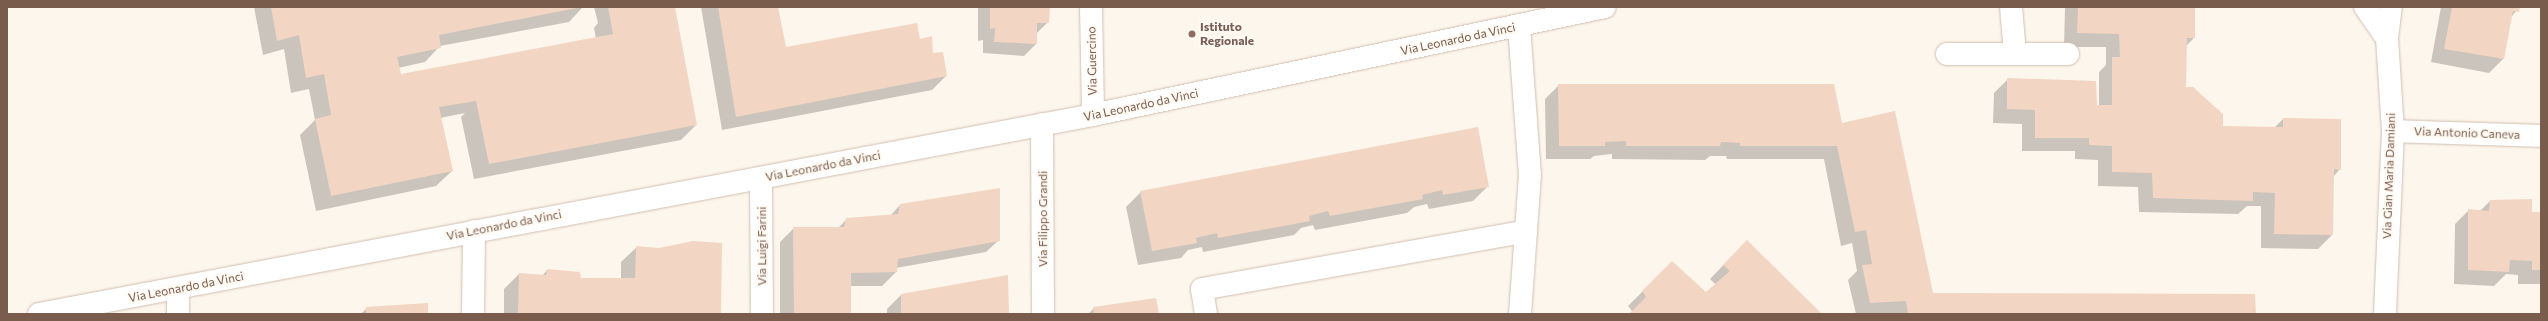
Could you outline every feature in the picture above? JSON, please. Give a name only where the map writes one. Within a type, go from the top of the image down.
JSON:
[{"type":"street","name":"Via Guercino","points":[[1091,7],[1093,115]]},
{"type":"street","name":"Via Leonardo da Vinci","points":[[39,314],[178,289],[474,231],[1093,115],[1605,7]]},
{"type":"street","points":[[2011,7],[2015,54]]},
{"type":"street","points":[[2365,7],[2387,38]]},
{"type":"street","name":"Via Gian Maria Damiani","points":[[2385,314],[2393,131],[2387,38],[2391,7]]},
{"type":"street","points":[[1519,26],[1530,175],[1520,314]]},
{"type":"street","points":[[1947,54],[2068,54]]},
{"type":"street","name":"Via Filippo Grandi","points":[[1042,124],[1043,314]]},
{"type":"street","name":"Via Antonio Caneva","points":[[2393,131],[2541,136]]},
{"type":"street","name":"Via Luigi Farini","points":[[762,178],[762,314]]},
{"type":"street","points":[[473,314],[474,231]]},
{"type":"street","points":[[1206,314],[1202,289],[1526,232]]},
{"type":"street","points":[[178,289],[178,314]]},
{"type":"building","points":[[271,7],[582,7],[439,35],[441,48],[397,57],[401,74],[613,34],[608,7],[675,7],[697,125],[489,164],[476,101],[439,107],[453,171],[331,196],[315,119],[331,115],[324,74],[306,78],[299,35],[277,41]]},
{"type":"building","points":[[718,7],[778,7],[786,47],[917,23],[920,39],[932,36],[933,53],[943,52],[947,76],[736,117]]},
{"type":"building","points":[[990,7],[1050,7],[1049,23],[1037,23],[1037,44],[994,42],[995,28],[990,29]]},
{"type":"building","points":[[2078,7],[2195,7],[2195,38],[2187,38],[2186,87],[2193,87],[2223,114],[2223,126],[2283,127],[2283,118],[2341,119],[2341,170],[2334,169],[2333,235],[2274,234],[2275,193],[2253,192],[2253,201],[2153,198],[2152,173],[2112,172],[2112,146],[2089,145],[2089,138],[2035,138],[2035,110],[2007,109],[2007,78],[2096,81],[2097,105],[2112,105],[2112,57],[2120,57],[2119,34],[2077,33]]},
{"type":"building","points":[[2452,7],[2520,7],[2519,12],[2513,11],[2504,59],[2444,49]]},
{"type":"building","points":[[1558,84],[1834,84],[1842,123],[1895,111],[1933,293],[2255,294],[2256,314],[1908,314],[1906,301],[1870,303],[1862,265],[1872,264],[1866,230],[1855,232],[1837,146],[1740,146],[1740,143],[1721,142],[1720,146],[1626,146],[1626,141],[1605,142],[1605,146],[1559,146]]},
{"type":"building","points":[[1478,127],[1489,187],[1443,195],[1442,190],[1422,195],[1423,199],[1330,216],[1328,211],[1309,216],[1310,221],[1218,238],[1217,233],[1196,238],[1197,243],[1152,251],[1140,191]]},
{"type":"building","points":[[1000,188],[1000,241],[898,259],[897,272],[851,273],[851,314],[794,314],[793,227],[844,227],[846,218],[898,214],[900,204]]},
{"type":"building","points":[[2532,199],[2532,212],[2541,212],[2541,270],[2532,270],[2532,261],[2510,260],[2509,272],[2468,270],[2468,209],[2489,211],[2490,200]]},
{"type":"building","points":[[1747,240],[1822,314],[1629,314],[1646,297],[1642,291],[1672,261],[1706,292],[1730,271],[1723,265]]},
{"type":"building","points":[[693,241],[722,243],[721,314],[518,314],[519,273],[546,275],[547,269],[580,272],[581,278],[635,278],[636,246],[659,248]]},
{"type":"building","points":[[1008,275],[1009,314],[901,314],[901,294]]},
{"type":"building","points":[[1156,298],[1159,314],[1094,314],[1093,307]]},
{"type":"building","points":[[428,303],[428,314],[366,314],[366,307]]},
{"type":"place","name":"Istituto Regionale","points":[[1192,34]]}]
